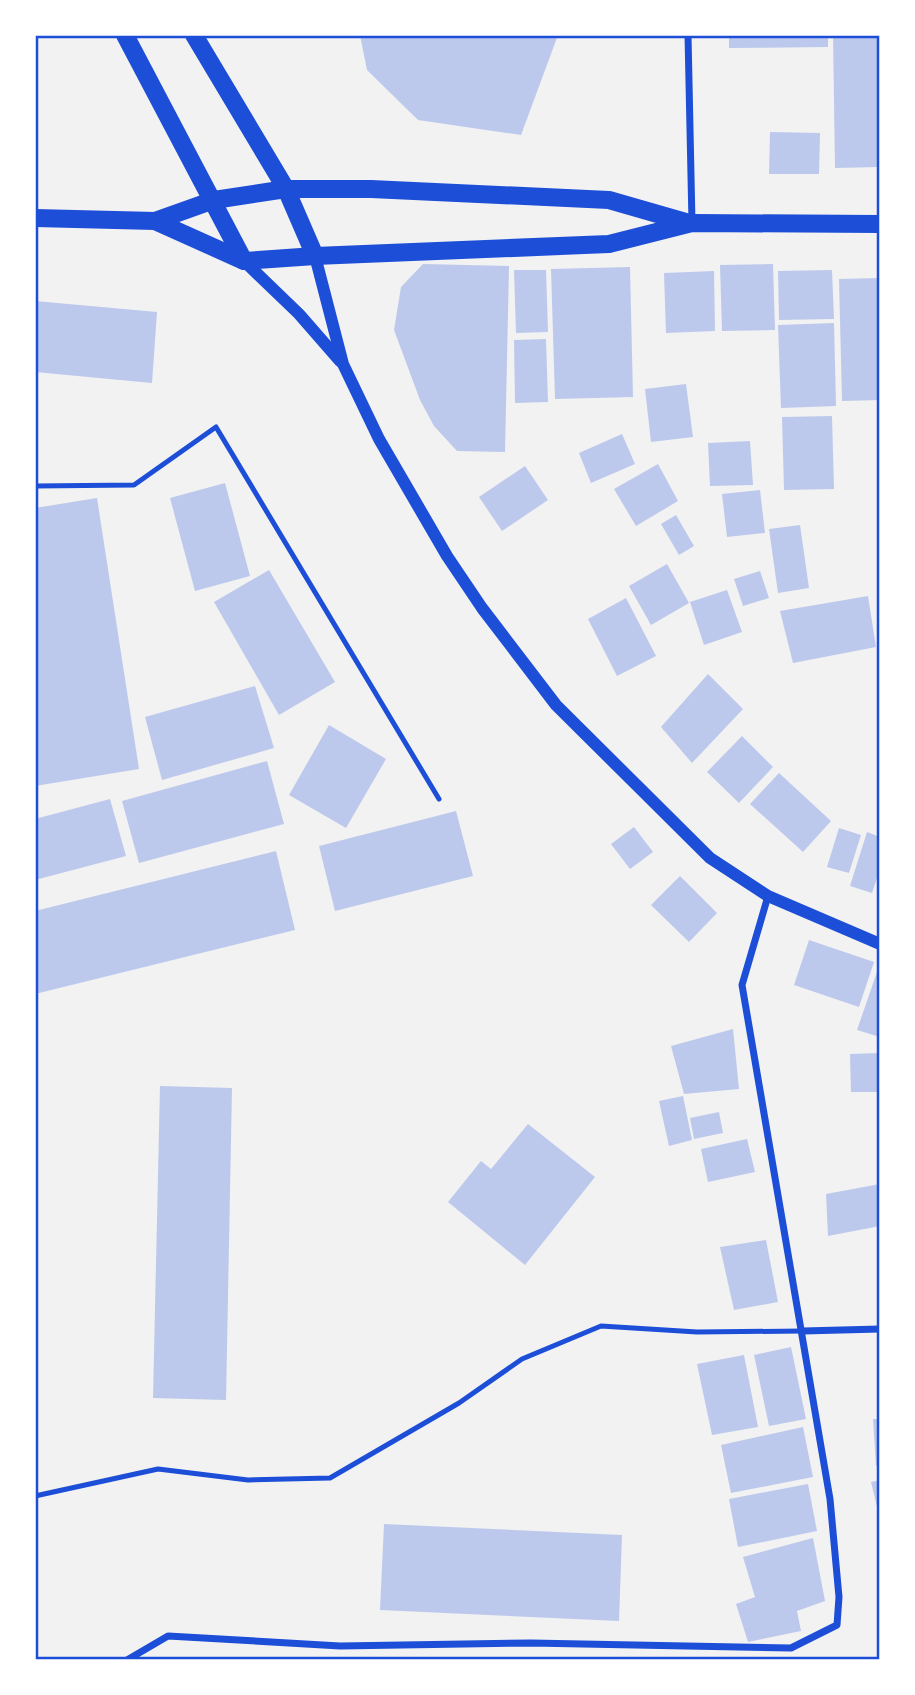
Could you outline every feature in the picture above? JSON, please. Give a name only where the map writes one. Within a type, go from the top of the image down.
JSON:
[{"type":"main road","points":[[125,35],[244,261]]},
{"type":"main road","points":[[194,35],[286,189],[315,256]]},
{"type":"main road","points":[[35,218],[155,221],[214,200],[286,189],[371,189],[609,200],[692,223]]},
{"type":"main road","points":[[155,221],[244,261],[609,244],[692,223],[880,224]]},
{"type":"street","points":[[688,35],[692,223]]},
{"type":"street","points":[[315,256],[343,364],[379,439],[447,556],[482,608],[556,705],[710,858],[768,896],[880,944]]},
{"type":"street","points":[[244,261],[299,313],[343,364]]},
{"type":"street","points":[[130,1658],[168,1636],[340,1646],[531,1643],[791,1648],[837,1625],[839,1597],[830,1499],[742,985],[768,896]]},
{"type":"street","points":[[803,1331],[880,1329]]},
{"type":"lane","points":[[35,486],[134,485],[216,427],[439,799]]},
{"type":"lane","points":[[35,1496],[158,1469],[248,1480],[330,1478],[460,1403],[522,1359],[601,1326],[697,1332],[803,1331]]},
{"type":"building","points":[[360,35],[558,35],[521,135],[418,120],[367,70]]},
{"type":"building","points":[[729,35],[828,35],[828,47],[729,48]]},
{"type":"building","points":[[833,35],[880,35],[880,167],[835,168]]},
{"type":"building","points":[[770,132],[820,133],[819,174],[769,174]]},
{"type":"building","points":[[423,264],[509,266],[505,452],[457,451],[434,426],[420,400],[394,330],[401,287]]},
{"type":"building","points":[[773,264],[775,330],[722,331],[720,265]]},
{"type":"building","points":[[630,267],[633,397],[555,399],[551,269]]},
{"type":"building","points":[[514,270],[546,270],[548,332],[516,333]]},
{"type":"building","points":[[832,270],[834,319],[779,320],[778,271]]},
{"type":"building","points":[[714,271],[715,331],[666,333],[664,273]]},
{"type":"building","points":[[880,278],[880,400],[842,401],[839,279]]},
{"type":"building","points":[[35,301],[157,312],[152,383],[35,372]]},
{"type":"building","points":[[834,323],[836,406],[781,408],[778,325]]},
{"type":"building","points":[[546,339],[548,402],[515,403],[514,340]]},
{"type":"building","points":[[686,384],[693,437],[651,442],[645,389]]},
{"type":"building","points":[[832,416],[834,489],[784,490],[782,417]]},
{"type":"building","points":[[622,434],[635,464],[591,483],[579,453]]},
{"type":"building","points":[[750,441],[753,485],[710,486],[708,443]]},
{"type":"building","points":[[658,464],[678,501],[636,526],[614,489]]},
{"type":"building","points":[[525,466],[548,500],[502,531],[479,497]]},
{"type":"building","points":[[225,483],[250,576],[195,591],[170,498]]},
{"type":"building","points":[[760,490],[765,533],[727,537],[722,494]]},
{"type":"building","points":[[97,498],[139,769],[35,786],[35,508]]},
{"type":"building","points":[[676,515],[694,546],[679,555],[661,524]]},
{"type":"building","points":[[800,525],[809,588],[778,593],[769,529]]},
{"type":"building","points":[[667,564],[689,603],[651,625],[629,586]]},
{"type":"building","points":[[269,570],[335,682],[279,715],[214,602]]},
{"type":"building","points":[[760,571],[769,598],[743,606],[734,579]]},
{"type":"building","points":[[727,590],[742,632],[704,645],[690,602]]},
{"type":"building","points":[[868,596],[876,647],[793,663],[780,611]]},
{"type":"building","points":[[626,598],[656,656],[617,676],[588,619]]},
{"type":"building","points":[[708,674],[743,709],[692,763],[661,727]]},
{"type":"building","points":[[255,686],[274,748],[162,780],[145,717]]},
{"type":"building","points":[[329,725],[386,759],[346,828],[289,795]]},
{"type":"building","points":[[742,736],[773,767],[739,803],[707,772]]},
{"type":"building","points":[[267,761],[284,824],[139,863],[122,801]]},
{"type":"building","points":[[779,773],[831,821],[803,852],[750,804]]},
{"type":"building","points":[[110,799],[126,856],[35,880],[35,819]]},
{"type":"building","points":[[456,811],[473,876],[335,911],[319,846]]},
{"type":"building","points":[[634,827],[653,852],[630,869],[611,844]]},
{"type":"building","points":[[839,828],[861,835],[849,873],[827,867]]},
{"type":"building","points":[[867,832],[880,837],[880,869],[872,893],[850,886]]},
{"type":"building","points":[[276,851],[295,930],[35,994],[35,911]]},
{"type":"building","points":[[680,876],[717,913],[689,942],[651,905]]},
{"type":"building","points":[[809,940],[874,962],[859,1007],[794,985]]},
{"type":"building","points":[[878,969],[880,970],[880,1037],[857,1030]]},
{"type":"building","points":[[733,1029],[739,1089],[684,1094],[671,1046]]},
{"type":"building","points":[[880,1053],[880,1092],[851,1092],[850,1054]]},
{"type":"building","points":[[160,1086],[232,1088],[226,1400],[153,1398]]},
{"type":"building","points":[[683,1096],[692,1140],[669,1146],[659,1101]]},
{"type":"building","points":[[719,1112],[723,1133],[694,1139],[690,1118]]},
{"type":"building","points":[[528,1124],[595,1177],[525,1265],[448,1202],[481,1161],[491,1169]]},
{"type":"building","points":[[747,1139],[755,1172],[708,1182],[701,1149]]},
{"type":"building","points":[[880,1184],[880,1226],[828,1236],[826,1194]]},
{"type":"building","points":[[766,1240],[778,1302],[734,1310],[720,1247]]},
{"type":"building","points":[[791,1347],[806,1419],[769,1426],[754,1355]]},
{"type":"building","points":[[744,1355],[758,1427],[712,1435],[697,1364]]},
{"type":"building","points":[[873,1419],[880,1419],[880,1466],[876,1466]]},
{"type":"building","points":[[803,1427],[813,1477],[731,1493],[721,1445]]},
{"type":"building","points":[[880,1480],[880,1515],[879,1515],[871,1482]]},
{"type":"building","points":[[808,1484],[817,1531],[738,1547],[729,1499]]},
{"type":"building","points":[[384,1524],[622,1535],[619,1621],[380,1610]]},
{"type":"building","points":[[813,1538],[825,1601],[797,1611],[801,1631],[748,1642],[736,1604],[755,1597],[743,1557]]}]
